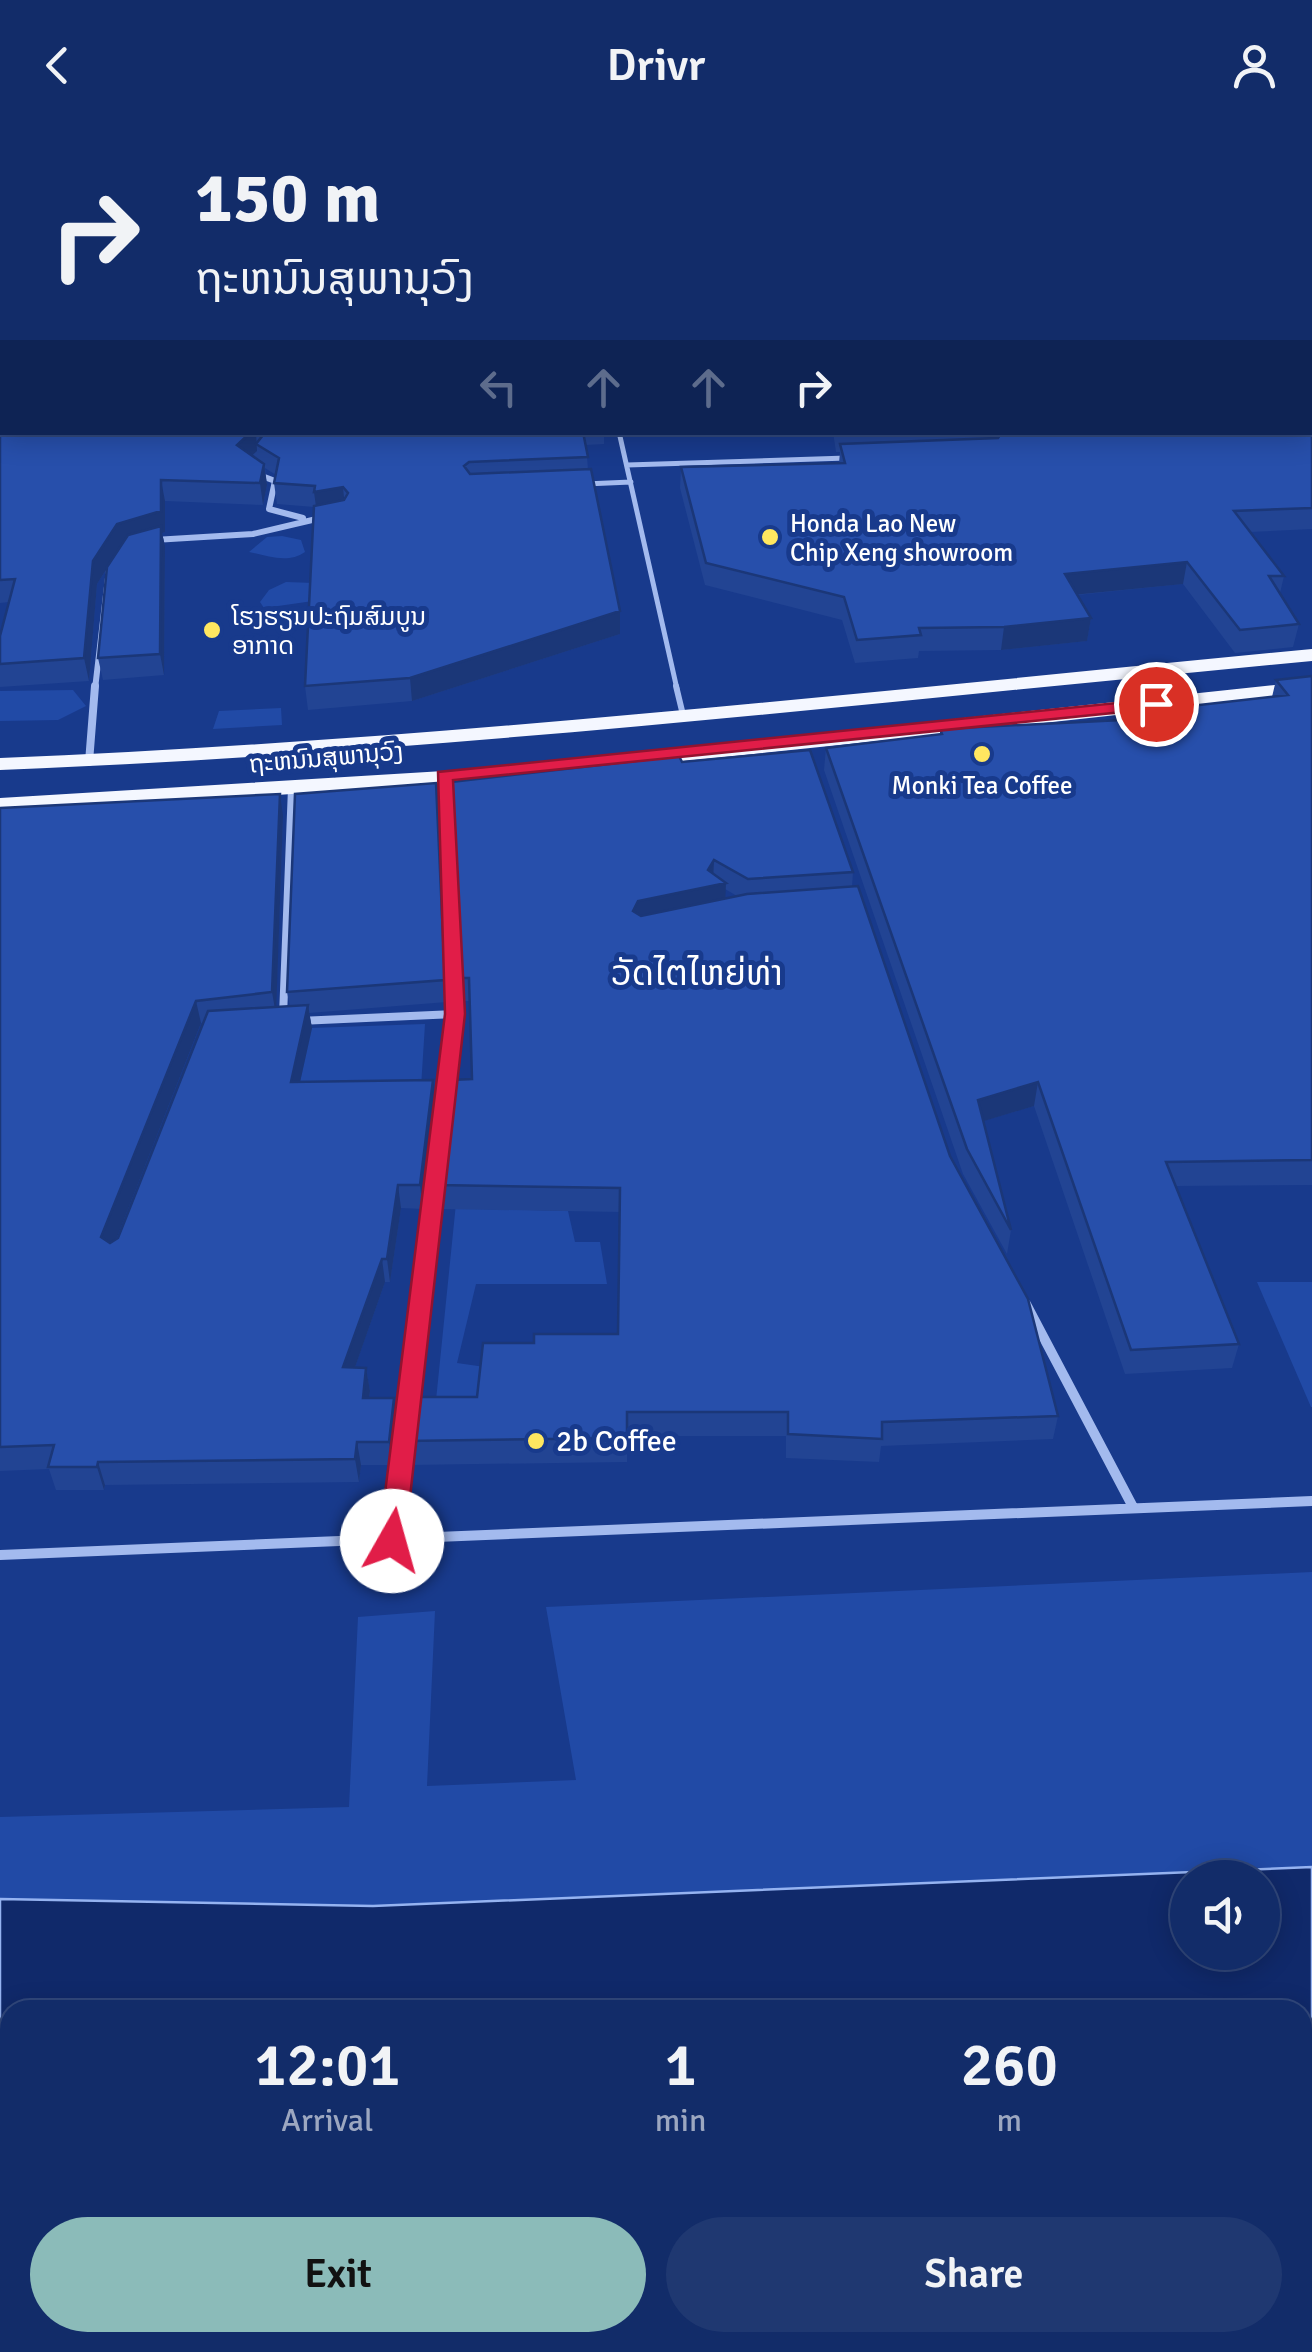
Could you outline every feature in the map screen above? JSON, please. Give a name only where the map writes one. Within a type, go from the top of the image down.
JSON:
[{"type":"highway","name":"ຖະຫນົນສຸພານຸວົງ","points":[[0,764],[89,762],[438,738],[1312,655]]},
{"type":"highway","name":"ຖະຫນົນສຸພານຸວົງ","points":[[0,804],[132,800],[810,751],[1312,687]]},
{"type":"street","points":[[247,466],[276,481],[269,509],[314,519]]},
{"type":"street","points":[[136,544],[253,534],[332,516]]},
{"type":"street","points":[[89,762],[104,585],[112,560]]},
{"type":"street","points":[[392,1541],[455,1014],[444,776]]},
{"type":"street","points":[[283,1022],[292,788]]},
{"type":"street","points":[[264,1023],[455,1014]]},
{"type":"street","points":[[1022,1296],[1133,1507]]},
{"type":"street","points":[[0,1555],[1312,1501]]},
{"type":"lane","points":[[620,435],[683,714]]},
{"type":"lane","points":[[626,466],[860,458]]},
{"type":"lane","points":[[578,484],[631,482]]},
{"type":"shaded area","points":[[267,537],[301,540],[305,552],[285,558],[249,552]]},
{"type":"shaded area","points":[[286,582],[314,583],[313,601],[264,608],[260,602],[269,590]]},
{"type":"shaded area","points":[[73,690],[86,706],[58,720],[0,721],[0,691]]},
{"type":"shaded area","points":[[281,708],[282,725],[213,729],[219,711]]},
{"type":"shaded area","points":[[425,1024],[420,1103],[295,1105],[310,1028]]},
{"type":"shaded area","points":[[460,1164],[483,1209],[568,1211],[575,1242],[600,1242],[607,1284],[476,1284],[457,1363],[485,1367],[479,1420],[434,1420]]},
{"type":"shaded area","points":[[1257,1282],[1312,1282],[1312,1407],[1311,1407]]},
{"type":"shaded area","points":[[1312,1572],[1312,1867],[1280,1868],[1280,1860],[1170,1860],[1170,1873],[373,1906],[0,1899],[0,1817],[349,1807],[358,1617],[435,1611],[427,1786],[576,1780],[546,1607]]},
{"type":"shaded area","points":[[1312,1867],[1312,2000],[0,2000],[0,1899],[373,1906],[1170,1873],[1170,1970],[1280,1970],[1280,1868]]},
{"type":"building","points":[[0,435],[248,435],[237,445],[264,464],[260,483],[161,480],[161,511],[117,524],[93,561],[84,658],[0,664],[0,636],[15,579],[0,580]]},
{"type":"building","points":[[263,435],[584,435],[588,457],[469,462],[464,466],[470,474],[591,469],[620,611],[410,678],[305,686],[314,506],[344,500],[348,493],[343,487],[314,492],[315,486],[274,483],[279,458],[256,444]]},
{"type":"building","points":[[1312,435],[1312,508],[1234,511],[1284,576],[1269,576],[1299,624],[1240,630],[1187,562],[1065,574],[1091,618],[1004,627],[919,628],[921,635],[857,640],[844,597],[706,563],[681,467],[845,463],[840,444]]},
{"type":"building","points":[[161,526],[160,654],[98,658],[107,567],[128,535]]},
{"type":"building","points":[[1312,676],[1312,1160],[1166,1162],[1239,1344],[1131,1350],[1038,1082],[978,1100],[1011,1230],[967,1149],[826,748],[942,734],[940,729],[1161,718],[1155,710],[1288,695],[1276,680]]},
{"type":"building","points":[[810,750],[853,872],[748,879],[714,860],[708,870],[726,883],[638,901],[633,911],[641,916],[747,894],[858,886],[950,1156],[1028,1299],[1058,1416],[882,1422],[882,1439],[788,1434],[788,1412],[627,1412],[627,1438],[407,1441],[412,1397],[477,1397],[483,1343],[534,1343],[534,1334],[618,1334],[620,1188],[438,1185],[451,1080],[472,1079],[469,978],[460,978],[451,782],[679,756],[682,762]]},
{"type":"building","points":[[436,783],[445,980],[287,992],[295,794]]},
{"type":"building","points":[[280,794],[272,992],[196,1001],[101,1237],[110,1243],[118,1238],[208,1011],[308,1005],[291,1082],[433,1080],[420,1185],[398,1185],[387,1259],[382,1259],[343,1367],[366,1368],[363,1398],[394,1398],[389,1442],[357,1442],[355,1459],[98,1462],[97,1467],[48,1467],[54,1445],[0,1447],[0,808]]},
{"type":"place","name":"Honda Lao New Chip Xeng showroom","points":[[770,537]]},
{"type":"place","name":"ໂຮງຮຽນປະຖົມສົມບູນ ອາກາດ","points":[[212,630]]},
{"type":"place","name":"Monki Tea Coffee","points":[[982,754]]},
{"type":"place","name":"2b Coffee","points":[[536,1441]]},
{"type":"district","name":"ວັດໄຕໄຫຍ່ທ່າ","points":[[697,973]]},
{"type":"route","points":[[392,1541],[455,1014],[444,776],[1156,704]]}]
